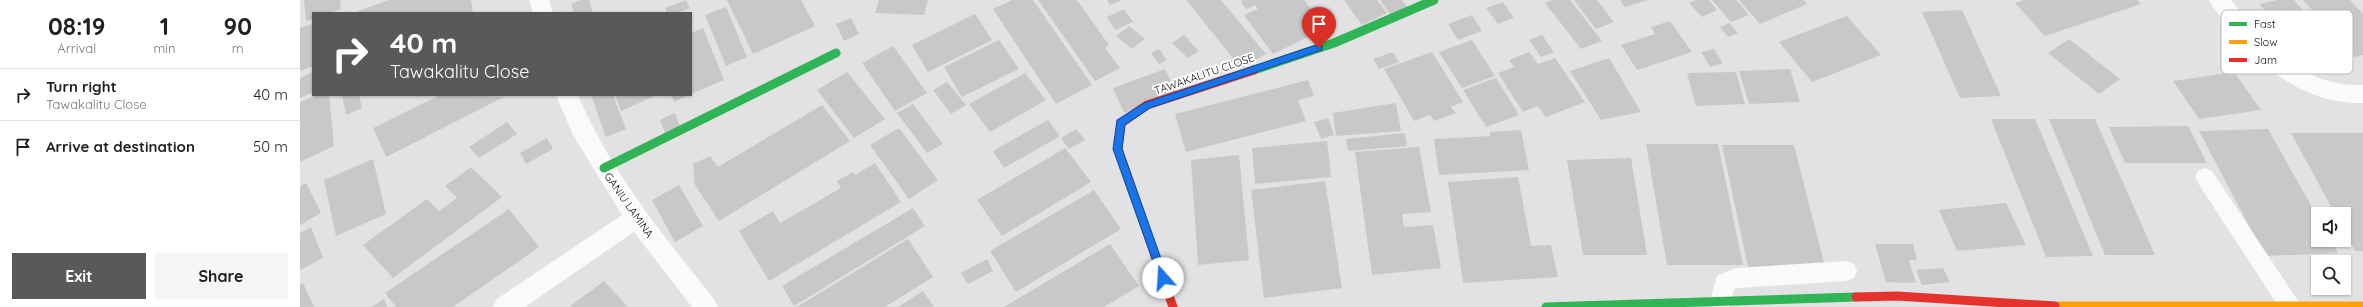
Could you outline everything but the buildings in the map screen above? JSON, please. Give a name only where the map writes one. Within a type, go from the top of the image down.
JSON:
[{"type":"street","points":[[539,0],[543,12]]},
{"type":"street","name":"TAWAKALITU CLOSE","points":[[1173,307],[1118,149],[1121,123],[1147,105],[1334,43],[1434,0]]},
{"type":"street","points":[[2219,0],[2227,10]]},
{"type":"street","points":[[604,168],[836,52]]},
{"type":"street","points":[[2292,74],[2313,85],[2348,95],[2363,94]]},
{"type":"street","name":"GANIU LAMINA","points":[[567,96],[581,129],[636,218],[706,307]]},
{"type":"street","points":[[505,307],[636,218]]},
{"type":"street","points":[[1546,307],[1721,300],[1899,302],[2049,306],[2363,306]]},
{"type":"lane","points":[[2205,177],[2291,307]]},
{"type":"lane","points":[[1721,300],[1725,283],[1736,278],[1846,271]]},
{"type":"traffic: fast","points":[[1254,70],[1334,43],[1434,0]]},
{"type":"traffic: fast","points":[[604,168],[836,53]]},
{"type":"traffic: fast","points":[[1546,307],[1856,297]]},
{"type":"traffic: slow","points":[[2055,306],[2363,306]]},
{"type":"traffic: jam","points":[[1173,307],[1118,149],[1121,123],[1147,105],[1254,70]]},
{"type":"traffic: jam","points":[[1856,297],[1897,296],[2055,306]]},
{"type":"route","points":[[1163,278],[1118,149],[1121,123],[1147,105],[1319,48]]}]
